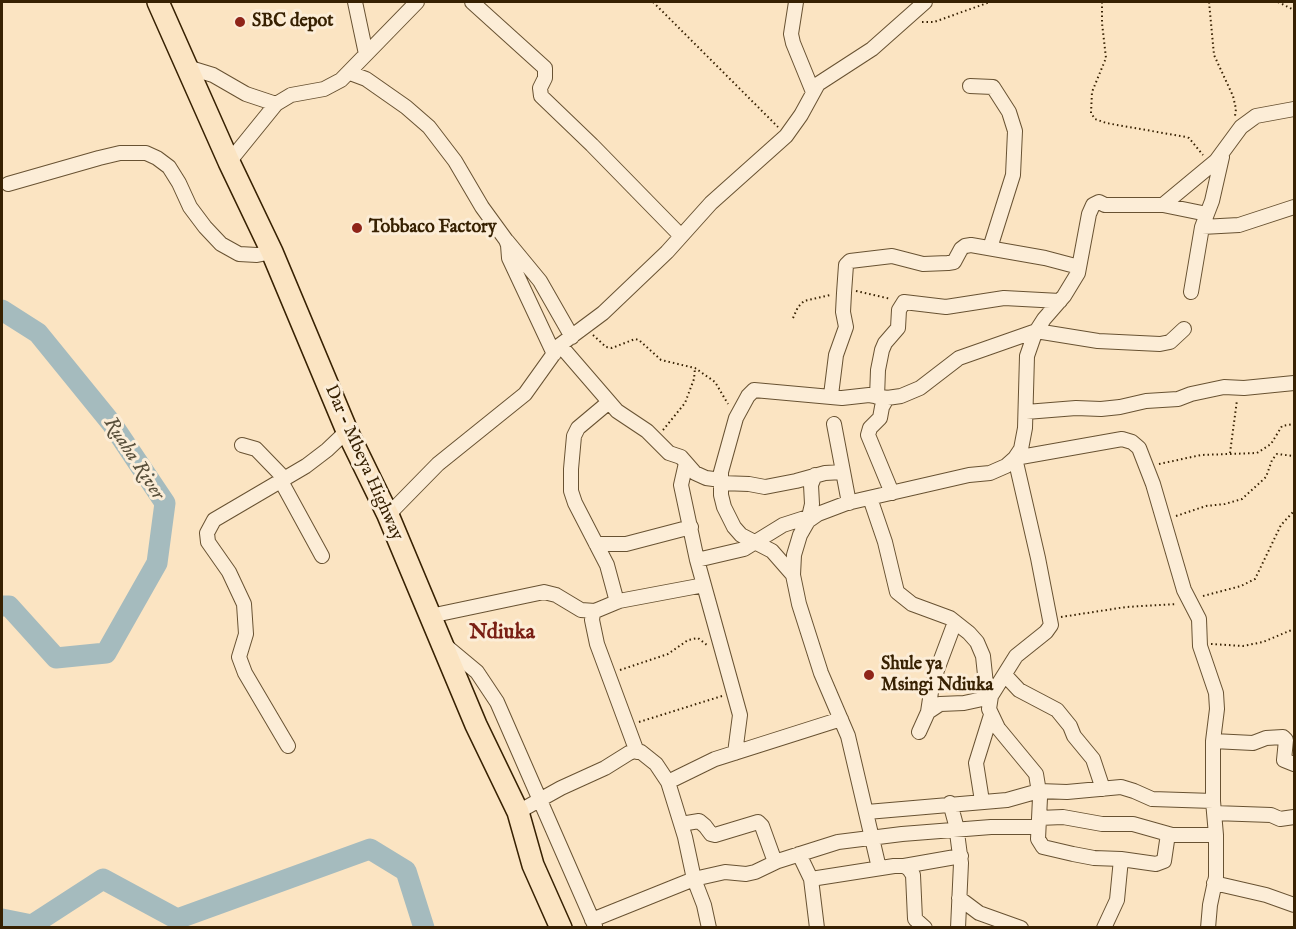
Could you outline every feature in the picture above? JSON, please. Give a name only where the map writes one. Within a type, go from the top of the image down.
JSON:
[{"type":"highway","name":"Dar - Mbeya Highway","points":[[158,2],[272,252],[347,431],[387,515],[476,724],[518,812],[533,865],[561,927]]},
{"type":"street","points":[[355,2],[366,54]]},
{"type":"street","points":[[229,162],[276,104],[291,95],[324,89],[350,73],[416,2]]},
{"type":"street","points":[[472,2],[545,68],[545,78],[540,88],[541,96],[681,236]]},
{"type":"street","points":[[796,2],[791,34],[813,92]]},
{"type":"street","points":[[387,515],[438,464],[525,394],[557,350],[603,313],[711,203],[786,136],[806,107],[818,84],[872,50],[925,2]]},
{"type":"street","points":[[187,67],[213,75],[246,94],[276,104]]},
{"type":"street","points":[[350,73],[366,79],[393,96],[429,127],[454,161],[482,207],[540,280],[572,337]]},
{"type":"street","points":[[970,86],[993,87],[1009,112],[1015,131],[1012,175],[990,248]]},
{"type":"street","points":[[1163,205],[1211,166],[1241,127],[1256,116],[1294,109]]},
{"type":"street","points":[[1191,292],[1204,220],[1212,201],[1226,149]]},
{"type":"street","points":[[8,184],[120,153],[146,153],[169,166],[190,207],[222,244],[239,254],[258,255],[272,252]]},
{"type":"street","points":[[697,560],[744,549],[783,525],[849,503],[969,475],[990,473],[1006,466],[1015,458],[1021,449],[1026,412],[1027,356],[1036,331],[1073,282],[1079,267],[1089,214],[1093,205],[1099,202],[1105,205],[1163,205],[1204,220],[1239,225],[1294,207]]},
{"type":"street","points":[[506,240],[509,258],[557,350],[622,416],[638,424],[669,453],[681,457],[700,475],[721,482],[765,487],[843,471]]},
{"type":"street","points":[[831,395],[836,355],[846,327],[843,312],[844,290],[846,266],[850,261],[892,256],[923,264],[948,263],[954,262],[965,246],[1045,258],[1079,267]]},
{"type":"street","points":[[892,493],[868,435],[870,428],[880,418],[882,407],[878,370],[882,350],[898,328],[899,310],[904,302],[946,307],[1004,298],[1060,301]]},
{"type":"street","points":[[793,575],[772,551],[741,535],[734,527],[724,507],[721,472],[738,414],[754,390],[831,395],[842,398],[869,395],[882,398],[901,396],[920,388],[959,358],[1036,331],[1098,341],[1160,344],[1170,342],[1184,329]]},
{"type":"street","points":[[1026,412],[1076,408],[1120,408],[1146,401],[1178,399],[1215,389],[1294,382]]},
{"type":"street","points":[[609,402],[578,428],[572,446],[571,491],[607,565],[617,602]]},
{"type":"street","points":[[834,424],[849,503]]},
{"type":"street","points":[[288,746],[248,679],[239,657],[246,634],[244,604],[230,572],[208,542],[207,533],[214,520],[283,480],[327,450],[347,431]]},
{"type":"street","points":[[1015,458],[1122,439],[1132,442],[1139,448],[1184,590],[1199,619],[1200,643],[1215,693],[1217,709],[1213,741],[1213,807],[1216,835],[1214,883],[1208,927]]},
{"type":"street","points":[[242,445],[256,449],[283,480],[322,556]]},
{"type":"street","points":[[982,801],[976,764],[982,751],[990,696],[1016,656],[1050,629],[1050,618],[1015,458]]},
{"type":"street","points":[[686,463],[681,485],[697,560],[740,715],[735,753]]},
{"type":"street","points":[[681,485],[686,480],[700,475]]},
{"type":"street","points":[[814,516],[811,485],[815,476]]},
{"type":"street","points":[[870,498],[885,542],[897,592],[912,604],[955,622],[969,633],[982,650],[989,708],[998,728],[1034,769],[1039,791],[1038,839],[1043,847],[1094,858],[1156,864],[1163,862],[1168,834]]},
{"type":"street","points":[[814,516],[808,521],[800,535],[794,555],[793,575],[798,604],[807,634],[848,736],[879,868]]},
{"type":"street","points":[[596,544],[626,544],[691,527]]},
{"type":"street","points":[[430,616],[544,592],[556,595],[581,610],[595,611],[617,602],[704,585]]},
{"type":"street","points":[[595,611],[592,620],[597,644],[638,752]]},
{"type":"street","points":[[919,732],[928,712],[937,670],[955,622]]},
{"type":"street","points":[[441,642],[477,672],[490,690],[594,924],[694,879],[725,872],[746,874],[755,872],[775,862],[838,842],[957,831],[1063,817],[1102,824],[1133,824],[1168,834],[1216,835]]},
{"type":"street","points":[[1005,675],[1019,690],[1057,710],[1093,759],[1103,789]]},
{"type":"street","points":[[928,712],[940,704],[964,703],[989,708]]},
{"type":"street","points":[[668,782],[715,759],[841,720]]},
{"type":"street","points":[[1213,741],[1253,743],[1266,738],[1283,738],[1286,740],[1284,760],[1294,764]]},
{"type":"street","points":[[518,812],[561,788],[605,768],[629,753],[638,752],[647,756],[656,764],[668,782],[709,927]]},
{"type":"street","points":[[867,812],[1007,800],[1039,791],[1054,793],[1121,787],[1152,799],[1271,815],[1280,819],[1294,817]]},
{"type":"street","points":[[950,804],[961,856],[958,927]]},
{"type":"street","points":[[681,824],[699,821],[711,834],[715,835],[758,822],[762,826],[775,862]]},
{"type":"street","points":[[799,854],[811,879],[817,927]]},
{"type":"street","points":[[811,879],[961,856]]},
{"type":"street","points":[[1104,927],[1117,900],[1121,859]]},
{"type":"street","points":[[904,866],[913,875],[915,919],[925,927]]},
{"type":"street","points":[[1214,883],[1266,894],[1294,904]]},
{"type":"street","points":[[959,898],[979,913],[1021,927]]},
{"type":"path","points":[[653,2],[786,136]]},
{"type":"path","points":[[909,17],[934,22],[990,2]]},
{"type":"path","points":[[1102,2],[1106,58],[1092,92],[1091,113],[1095,119],[1106,123],[1186,137],[1192,141],[1211,166]]},
{"type":"path","points":[[1209,2],[1214,55],[1236,104],[1226,149]]},
{"type":"path","points":[[1278,2],[1294,9]]},
{"type":"path","points":[[793,318],[804,301],[824,298],[844,290],[863,291],[904,302]]},
{"type":"path","points":[[585,327],[606,347],[612,348],[635,339],[645,344],[661,360],[695,368],[715,382],[726,401],[738,414]]},
{"type":"path","points":[[656,440],[685,403],[694,379],[695,368]]},
{"type":"path","points":[[1230,453],[1239,388]]},
{"type":"path","points":[[1146,467],[1201,455],[1257,453],[1271,444],[1282,426],[1294,424]]},
{"type":"path","points":[[1163,519],[1206,506],[1242,499],[1266,477],[1272,460],[1277,454],[1294,456]]},
{"type":"path","points":[[1050,618],[1126,607],[1161,606],[1190,601],[1241,586],[1255,579],[1281,525],[1294,511]]},
{"type":"path","points":[[1200,643],[1243,646],[1263,642],[1294,629]]},
{"type":"path","points":[[609,674],[668,654],[688,640],[698,638],[724,657]]},
{"type":"path","points":[[627,725],[734,693]]},
{"type":"waterway","name":"Ruaha River","points":[[2,310],[38,333],[112,424],[165,503],[157,563],[106,653],[56,658],[9,606],[2,606]]},
{"type":"waterway","name":"Ruaha River","points":[[2,919],[32,925],[103,879],[177,919],[370,849],[406,871],[424,928]]},
{"type":"place","name":"SBC depot","points":[[240,22]]},
{"type":"place","name":"Tobbaco Factory","points":[[357,228]]},
{"type":"place","name":"Shule ya Msingi Ndiuka","points":[[869,675]]},
{"type":"district","name":"Ndiuka","points":[[502,634]]}]
